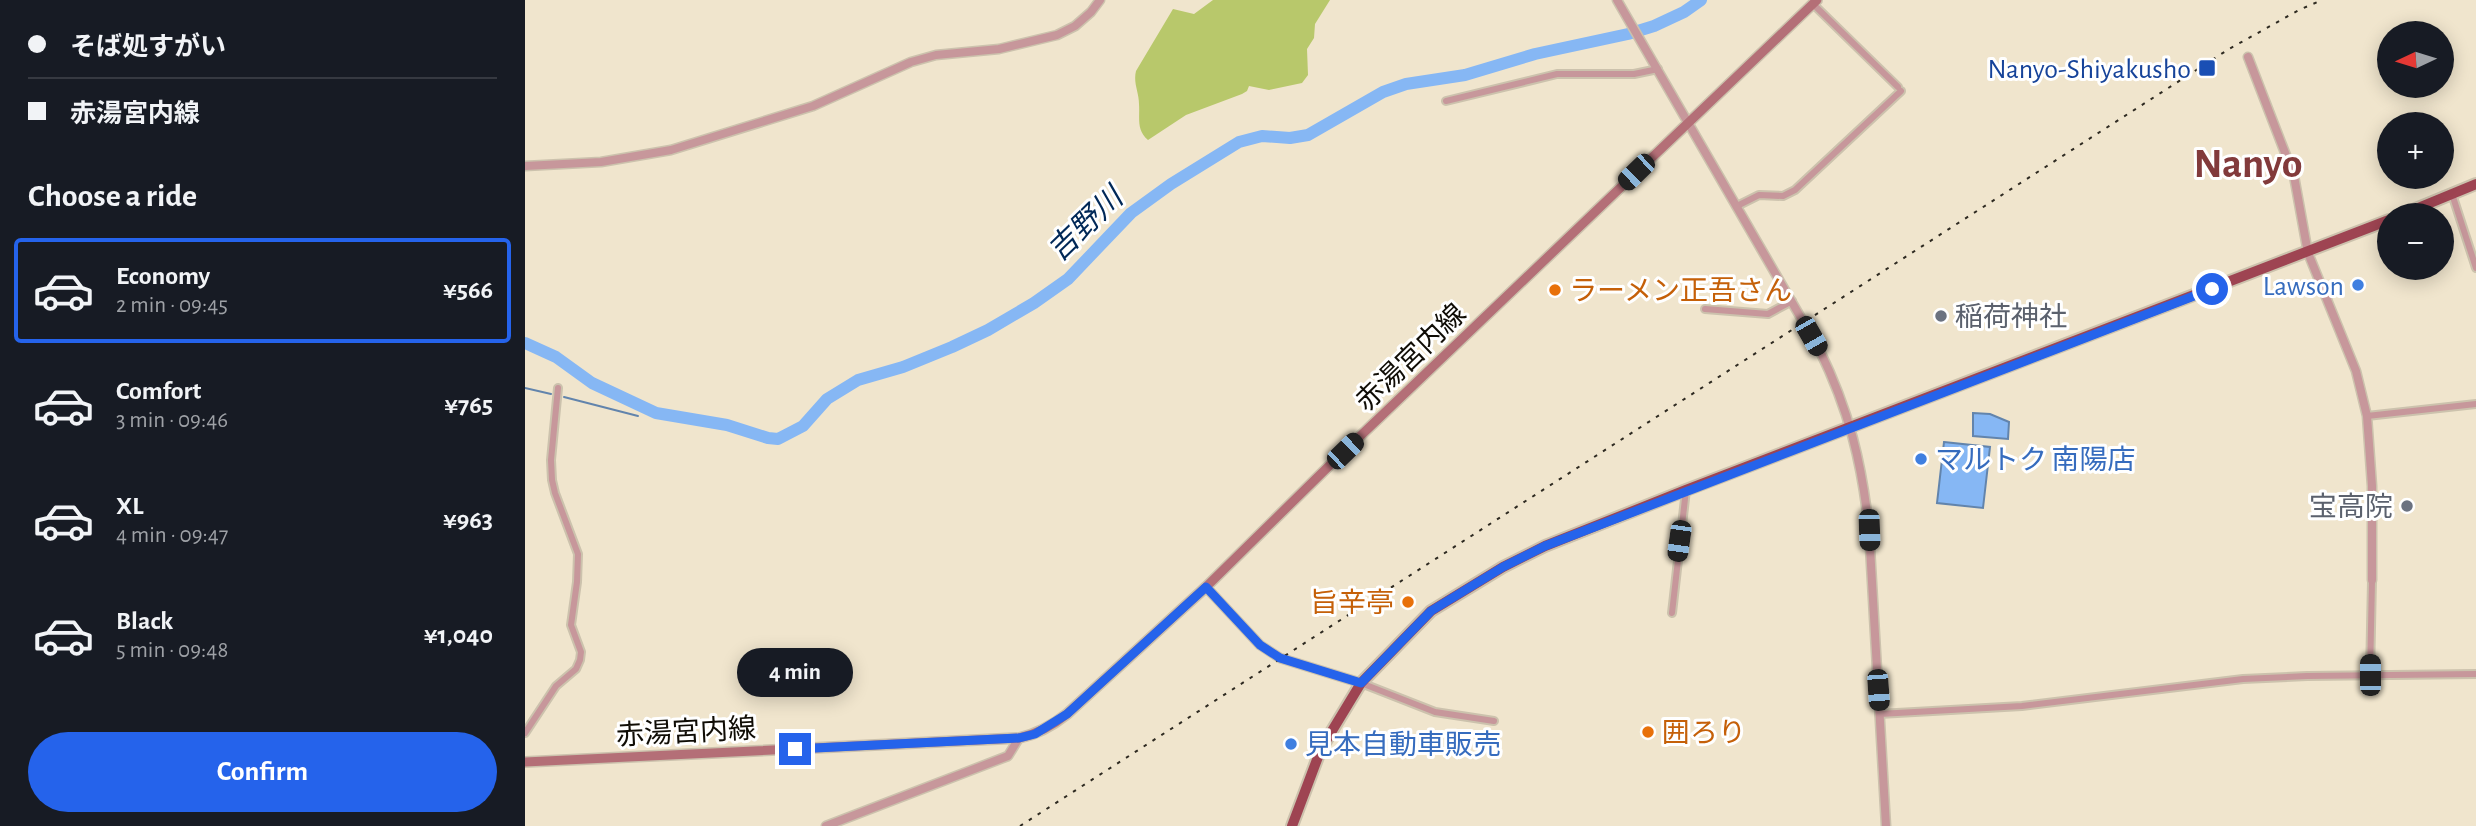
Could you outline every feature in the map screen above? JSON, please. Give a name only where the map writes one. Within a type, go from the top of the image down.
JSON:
[{"type":"highway","points":[[2430,203],[2476,184]]},
{"type":"highway","points":[[1292,826],[1321,750],[1361,683],[1431,611],[1503,567],[1545,546],[2377,225]]},
{"type":"main road","name":"赤湯宮内線","points":[[525,762],[1019,738],[1035,734],[1067,714],[1206,587],[1815,2]]},
{"type":"street","points":[[525,166],[601,162],[671,150],[813,106],[911,62],[936,55],[999,49],[1057,35],[1075,26],[1100,0]]},
{"type":"street","points":[[1617,0],[1792,302],[1833,379],[1851,427],[1864,487],[1869,530],[1886,826]]},
{"type":"street","points":[[1737,206],[1759,195],[1783,195],[1795,190],[1900,89],[1815,2]]},
{"type":"street","points":[[2248,57],[2294,176],[2308,253],[2356,371],[2367,416],[2372,486],[2370,675]]},
{"type":"street","points":[[1446,101],[1557,74],[1634,75],[1658,69]]},
{"type":"street","points":[[2452,194],[2476,268]]},
{"type":"street","points":[[1705,309],[1768,314],[1792,302]]},
{"type":"street","points":[[525,733],[556,686],[576,668],[581,652],[571,625],[578,554],[552,480],[551,460],[558,388]]},
{"type":"street","points":[[2367,416],[2476,404]]},
{"type":"street","points":[[1672,613],[1686,491]]},
{"type":"street","points":[[1206,587],[1260,645],[1280,658],[1361,683],[1436,712],[1494,721]]},
{"type":"street","points":[[1879,714],[2022,706],[2243,679],[2476,674]]},
{"type":"street","points":[[826,826],[1008,756],[1019,738]]},
{"type":"green space","points":[[1213,0],[1330,0],[1315,24],[1314,38],[1307,49],[1308,75],[1302,83],[1269,90],[1249,86],[1242,94],[1186,115],[1148,140],[1139,124],[1136,71],[1173,9],[1194,14]]},
{"type":"water","points":[[1973,413],[1990,414],[2009,422],[2008,439],[1973,436]]},
{"type":"water","points":[[1944,442],[1990,447],[1983,508],[1937,503]]},
{"type":"waterway","name":"吉野川","points":[[525,343],[556,357],[592,383],[656,413],[727,425],[778,439],[803,426],[827,399],[858,380],[903,367],[952,347],[1034,303],[1068,279],[1131,213],[1171,184],[1239,142],[1262,136],[1290,138],[1308,135],[1383,92],[1406,84],[1465,75],[1535,54],[1628,34],[1654,26],[1684,12],[1701,0]]},
{"type":"waterway","points":[[525,388],[551,394]]},
{"type":"waterway","points":[[564,397],[638,416]]},
{"type":"railway","points":[[1020,826],[2229,49],[2322,0]]},
{"type":"place","name":"Nanyo-Shiyakusho","points":[[2207,68]]},
{"type":"place","name":"Lawson","points":[[2358,285]]},
{"type":"place","name":"ラーメン正吾さん","points":[[1555,290]]},
{"type":"place","name":"稲荷神社","points":[[1941,316]]},
{"type":"place","name":"マルトク 南陽店","points":[[1921,459]]},
{"type":"place","name":"宝高院","points":[[2407,506]]},
{"type":"place","name":"旨辛亭","points":[[1408,602]]},
{"type":"place","name":"囲ろり","points":[[1648,732]]},
{"type":"place","name":"見本自動車販売","points":[[1291,744]]},
{"type":"district","name":"Nanyo","points":[[2248,162]]},
{"type":"route","points":[[795,749],[1019,738],[1035,734],[1067,714],[1206,587],[1260,645],[1280,658],[1361,683],[1431,611],[1503,567],[1545,546],[2212,289]]}]
